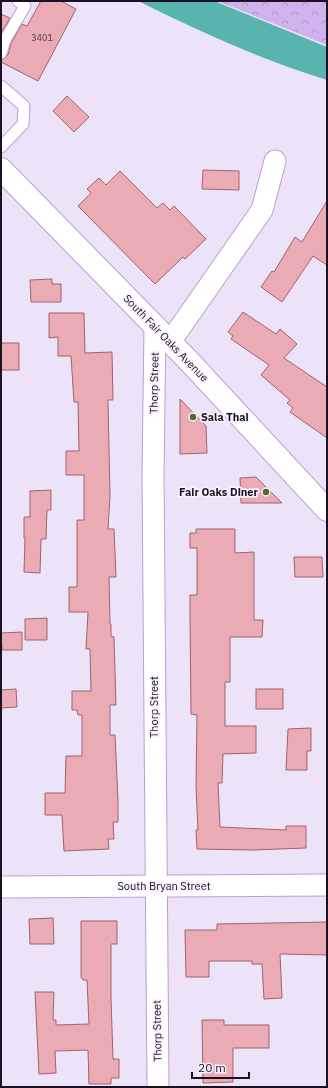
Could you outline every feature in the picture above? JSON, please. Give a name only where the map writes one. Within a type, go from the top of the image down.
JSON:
[{"type":"street","name":"Thorp Street","points":[[170,342],[262,210],[275,161]]},
{"type":"street","name":"South Fair Oaks Avenue","points":[[1,169],[155,326],[327,510]]},
{"type":"street","name":"Thorp Street","points":[[155,326],[153,468],[155,886],[158,1087]]},
{"type":"street","name":"South Bryan Street","points":[[1,887],[327,885]]},
{"type":"lane","points":[[1,53],[5,40],[25,6],[18,1]]},
{"type":"lane","points":[[1,86],[24,106],[23,124],[1,147]]},
{"type":"green space","points":[[217,1],[327,1],[327,45]]},
{"type":"shaded area","points":[[138,1],[214,1],[327,47],[327,80],[254,54]]},
{"type":"building","points":[[41,1],[61,1],[76,9],[38,81],[1,62],[1,60],[8,55],[11,43],[22,24],[27,26]]},
{"type":"building","points":[[1,14],[10,18],[1,33]]},
{"type":"building","points":[[67,96],[89,117],[74,132],[53,111]]},
{"type":"building","points":[[203,170],[239,171],[239,190],[202,189]]},
{"type":"building","points":[[120,171],[157,208],[163,203],[170,210],[174,206],[206,239],[185,259],[183,257],[155,284],[78,206],[91,193],[87,189],[99,178],[106,185]]},
{"type":"building","points":[[327,201],[327,265],[313,256],[282,302],[261,287],[272,271],[274,272],[295,237],[302,242]]},
{"type":"building","points":[[52,279],[52,284],[61,284],[61,302],[31,302],[30,280]]},
{"type":"building","points":[[243,312],[276,334],[280,329],[297,344],[284,358],[327,387],[327,438],[290,412],[293,408],[287,403],[290,400],[261,375],[269,365],[231,339],[233,336],[228,332]]},
{"type":"building","points":[[49,313],[84,313],[85,353],[112,352],[113,400],[108,400],[110,496],[108,529],[114,529],[116,577],[109,577],[111,636],[114,637],[116,705],[110,705],[110,735],[115,735],[118,822],[113,822],[114,839],[108,839],[109,849],[64,851],[62,815],[45,815],[45,793],[65,793],[66,756],[82,756],[82,715],[78,715],[77,710],[72,710],[72,691],[91,691],[90,649],[86,649],[88,612],[69,612],[69,587],[77,587],[77,520],[84,520],[84,475],[66,475],[66,451],[79,451],[78,402],[74,402],[71,356],[58,356],[58,337],[49,338]]},
{"type":"building","points":[[1,343],[19,343],[19,370],[1,370]]},
{"type":"building","points":[[180,399],[206,426],[207,453],[180,454]]},
{"type":"building","points":[[256,477],[282,503],[241,503],[240,478]]},
{"type":"building","points":[[51,490],[51,510],[47,510],[46,539],[41,539],[40,573],[24,572],[24,517],[30,517],[30,491]]},
{"type":"building","points":[[196,529],[235,529],[235,553],[254,552],[254,620],[263,620],[262,637],[230,637],[230,682],[225,682],[225,726],[256,726],[256,753],[223,754],[222,783],[218,783],[220,827],[286,830],[286,826],[306,826],[306,848],[253,850],[197,849],[197,715],[191,714],[190,617],[190,595],[197,595],[197,548],[190,548],[190,533],[196,533]]},
{"type":"building","points":[[294,557],[322,557],[323,577],[295,577]]},
{"type":"building","points":[[47,618],[47,640],[25,640],[25,619]]},
{"type":"building","points":[[22,632],[22,650],[2,650],[1,633]]},
{"type":"building","points":[[16,689],[17,707],[1,708],[1,690]]},
{"type":"building","points":[[256,689],[283,689],[283,709],[256,709]]},
{"type":"building","points":[[311,728],[311,751],[307,751],[307,770],[286,770],[288,729]]},
{"type":"building","points":[[53,918],[54,944],[30,944],[29,919]]},
{"type":"building","points":[[81,921],[117,921],[117,944],[111,944],[111,998],[113,1059],[119,1059],[119,1078],[111,1078],[111,1084],[89,1084],[88,1050],[55,1051],[56,1073],[39,1074],[35,992],[54,992],[53,1020],[56,1020],[56,1025],[89,1024],[87,980],[83,980],[81,977]]},
{"type":"building","points":[[327,922],[327,955],[280,954],[282,998],[264,999],[262,964],[252,964],[252,961],[209,961],[209,977],[186,977],[185,930],[217,930],[217,924]]},
{"type":"building","points":[[202,1020],[224,1020],[224,1025],[269,1025],[269,1048],[233,1048],[233,1082],[203,1083]]},
{"type":"place","name":"Sala Thai","points":[[193,417]]},
{"type":"place","name":"Fair Oaks Diner","points":[[266,492]]}]
